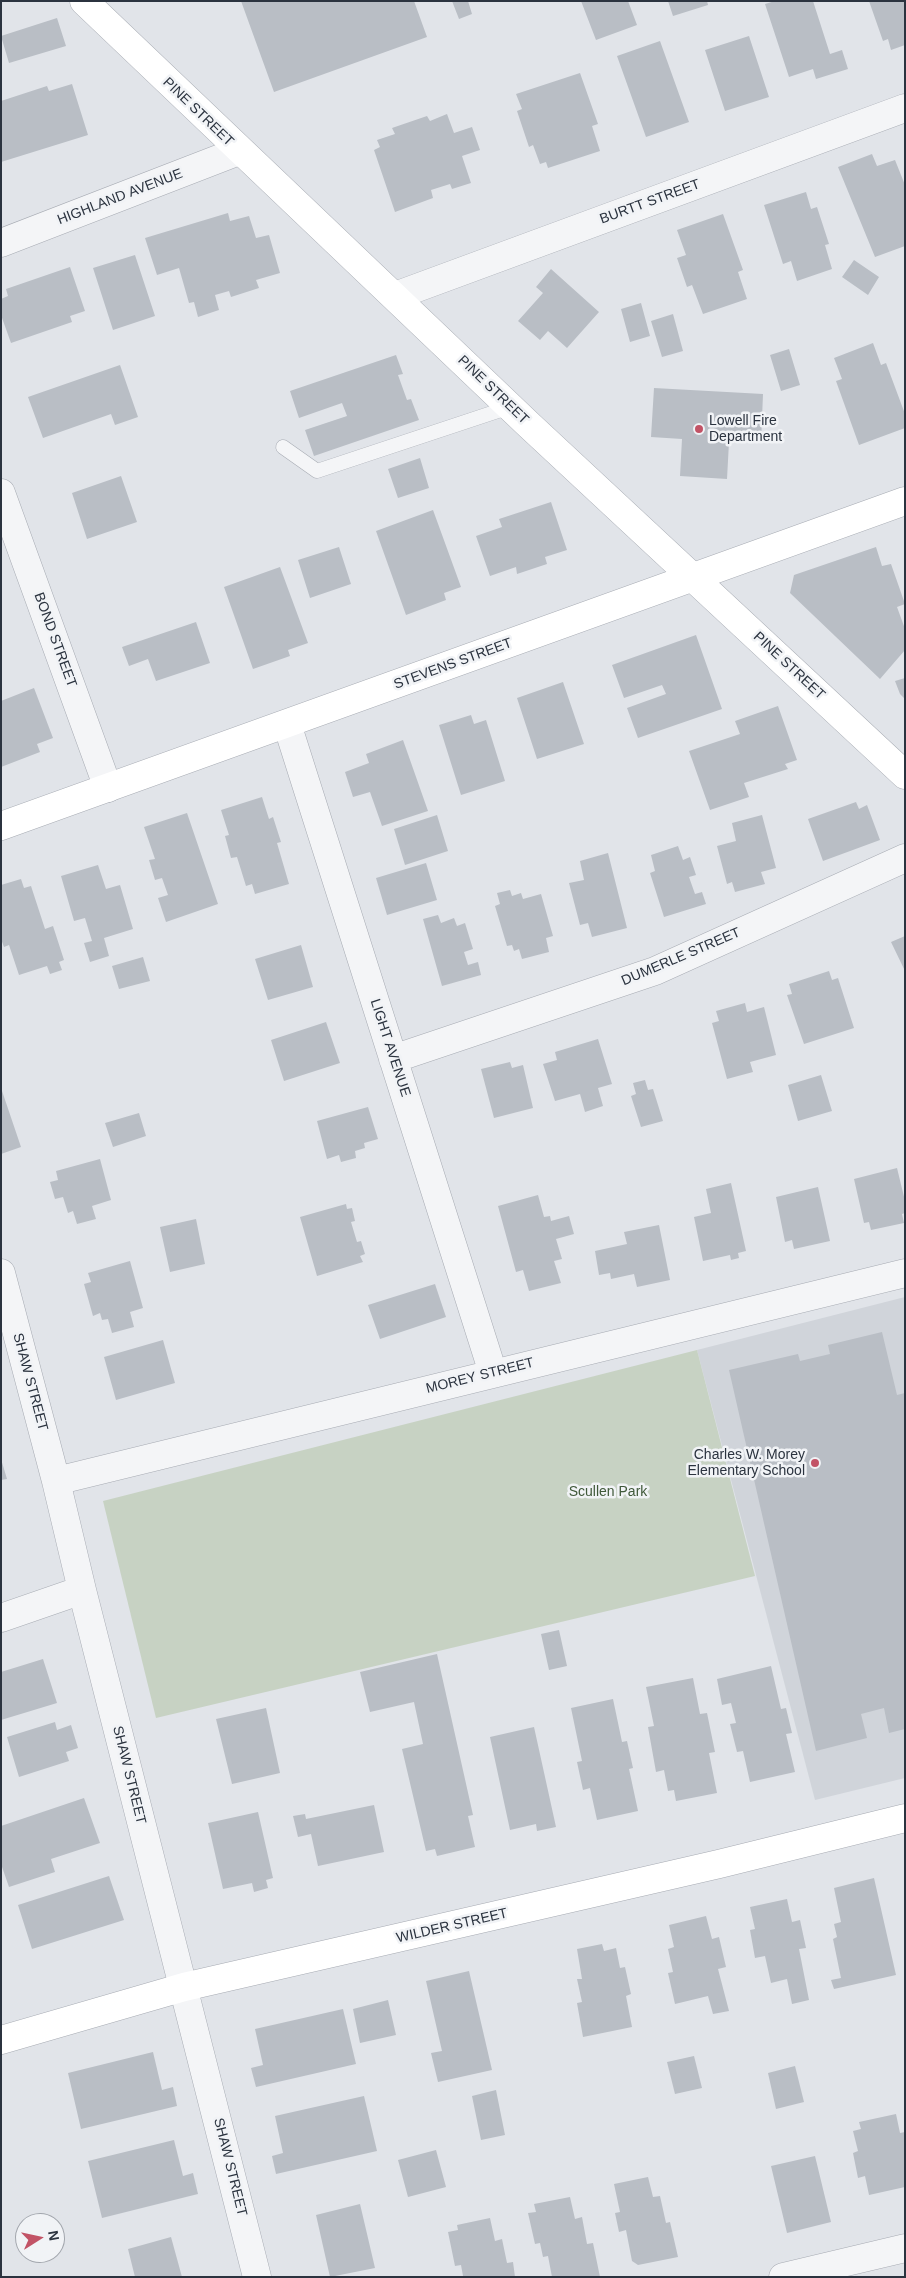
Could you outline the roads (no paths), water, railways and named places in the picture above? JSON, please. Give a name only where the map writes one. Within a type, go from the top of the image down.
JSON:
[{"type":"street","name":"PINE STREET","points":[[92,3],[239,151],[395,296],[510,407],[905,775]]},
{"type":"street","name":"BURTT STREET","points":[[395,296],[905,108]]},
{"type":"street","name":"HIGHLAND AVENUE","points":[[1,243],[239,151]]},
{"type":"street","name":"BOND STREET","points":[[1,493],[108,788]]},
{"type":"street","name":"STEVENS STREET","points":[[1,826],[905,501]]},
{"type":"street","name":"LIGHT AVENUE","points":[[287,724],[493,1373]]},
{"type":"street","name":"DUMERLE STREET","points":[[393,1059],[655,971],[905,858]]},
{"type":"street","name":"SHAW STREET","points":[[1,1273],[56,1481],[257,2277]]},
{"type":"street","name":"MOREY STREET","points":[[56,1481],[905,1274]]},
{"type":"street","points":[[1,1618],[82,1590]]},
{"type":"street","name":"WILDER STREET","points":[[1,2040],[184,1987],[719,1864],[905,1818]]},
{"type":"street","points":[[783,2277],[905,2248]]},
{"type":"lane","points":[[283,447],[317,471],[510,407]]},
{"type":"place","name":"Lowell Fire Department","points":[[699,429]]},
{"type":"place","name":"Charles W. Morey Elementary School","points":[[815,1463]]},
{"type":"park label","name":"Scullen Park","points":[[608,1492]]}]
